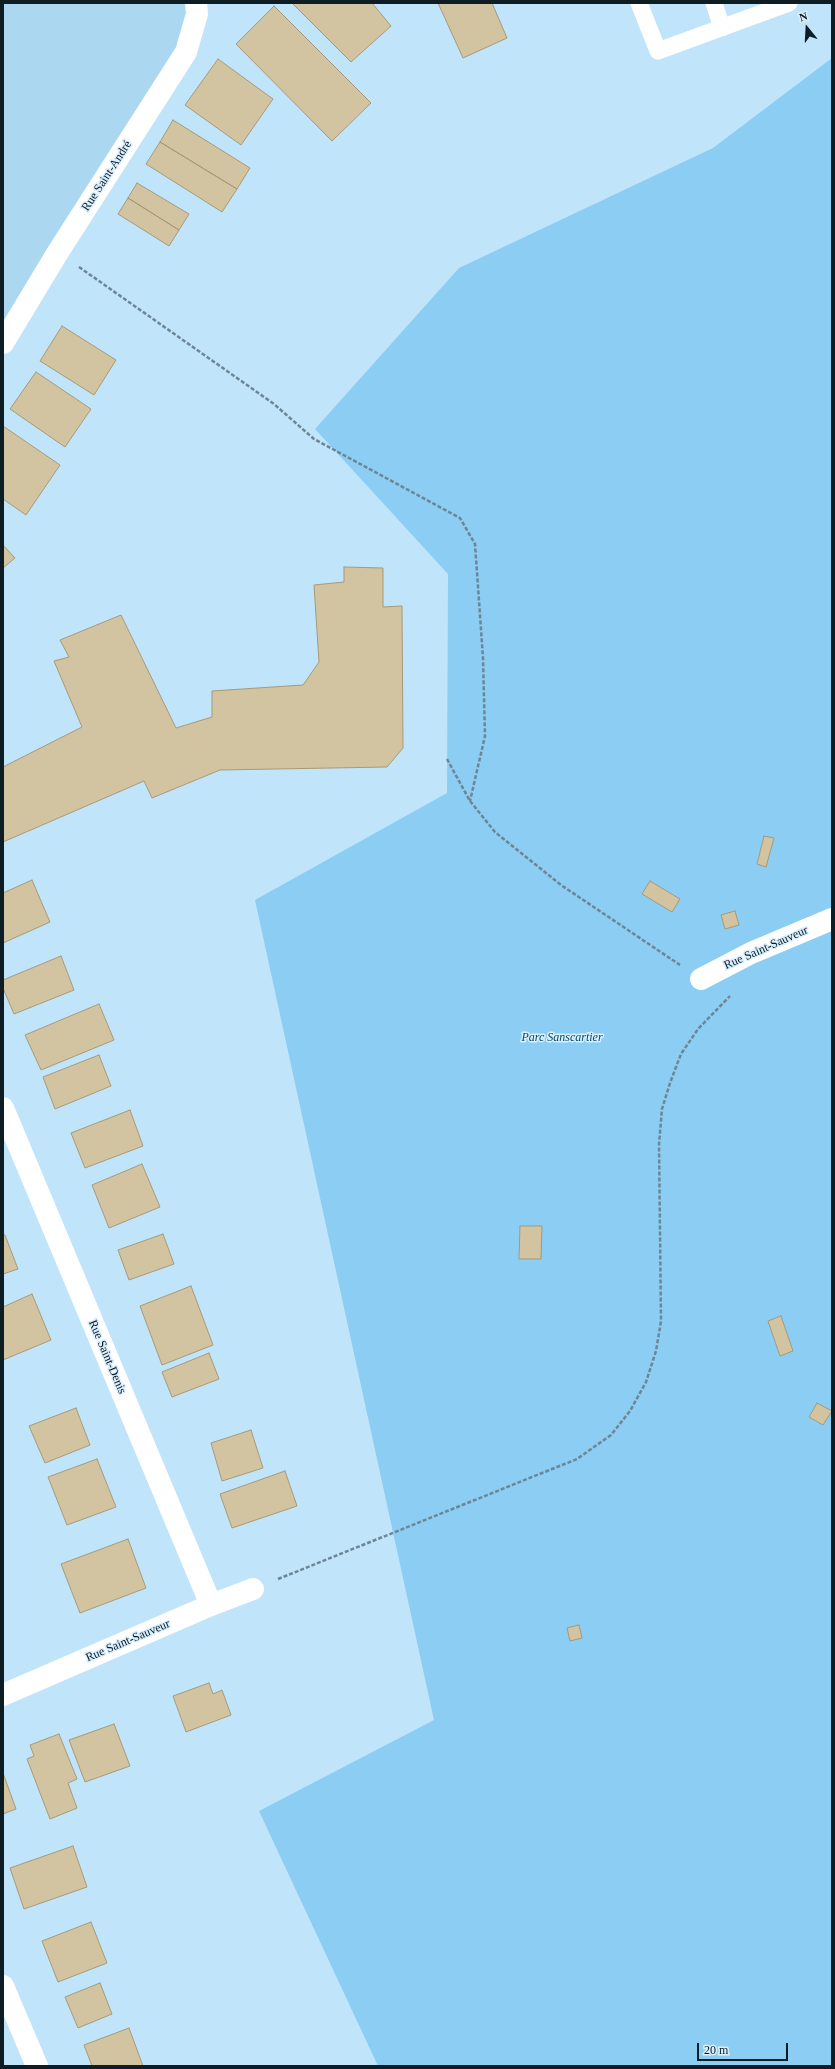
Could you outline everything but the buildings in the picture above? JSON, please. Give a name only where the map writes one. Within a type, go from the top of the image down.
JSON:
[{"type":"street","name":"Rue Saint-André","points":[[3,343],[56,255],[186,52],[198,14],[196,3]]},
{"type":"street","name":"Rue Saint-Sauveur","points":[[701,979],[750,953],[832,919]]},
{"type":"street","name":"Rue Saint-Denis","points":[[3,1108],[211,1605]]},
{"type":"street","name":"Rue Saint-Sauveur","points":[[3,1695],[211,1605],[253,1589]]},
{"type":"street","points":[[3,1986],[37,2066]]},
{"type":"lane","points":[[639,3],[658,51],[789,3]]},
{"type":"lane","points":[[714,3],[722,28]]},
{"type":"path","points":[[56,255],[274,404],[314,439],[460,518],[476,544],[483,658],[485,736],[470,801]]},
{"type":"path","points":[[447,759],[470,801],[495,832],[561,885],[701,979]]},
{"type":"path","points":[[253,1589],[577,1459],[611,1435],[630,1411],[646,1382],[656,1351],[661,1322],[659,1144],[662,1109],[681,1054],[698,1029],[722,1004]]},
{"type":"shaded area","points":[[3,3],[196,3],[197,14],[3,343]]},
{"type":"green space","name":"Parc Sanscartier","points":[[832,58],[832,2066],[378,2066],[259,1811],[434,1720],[255,900],[447,793],[448,574],[315,429],[459,268],[713,148]]}]
